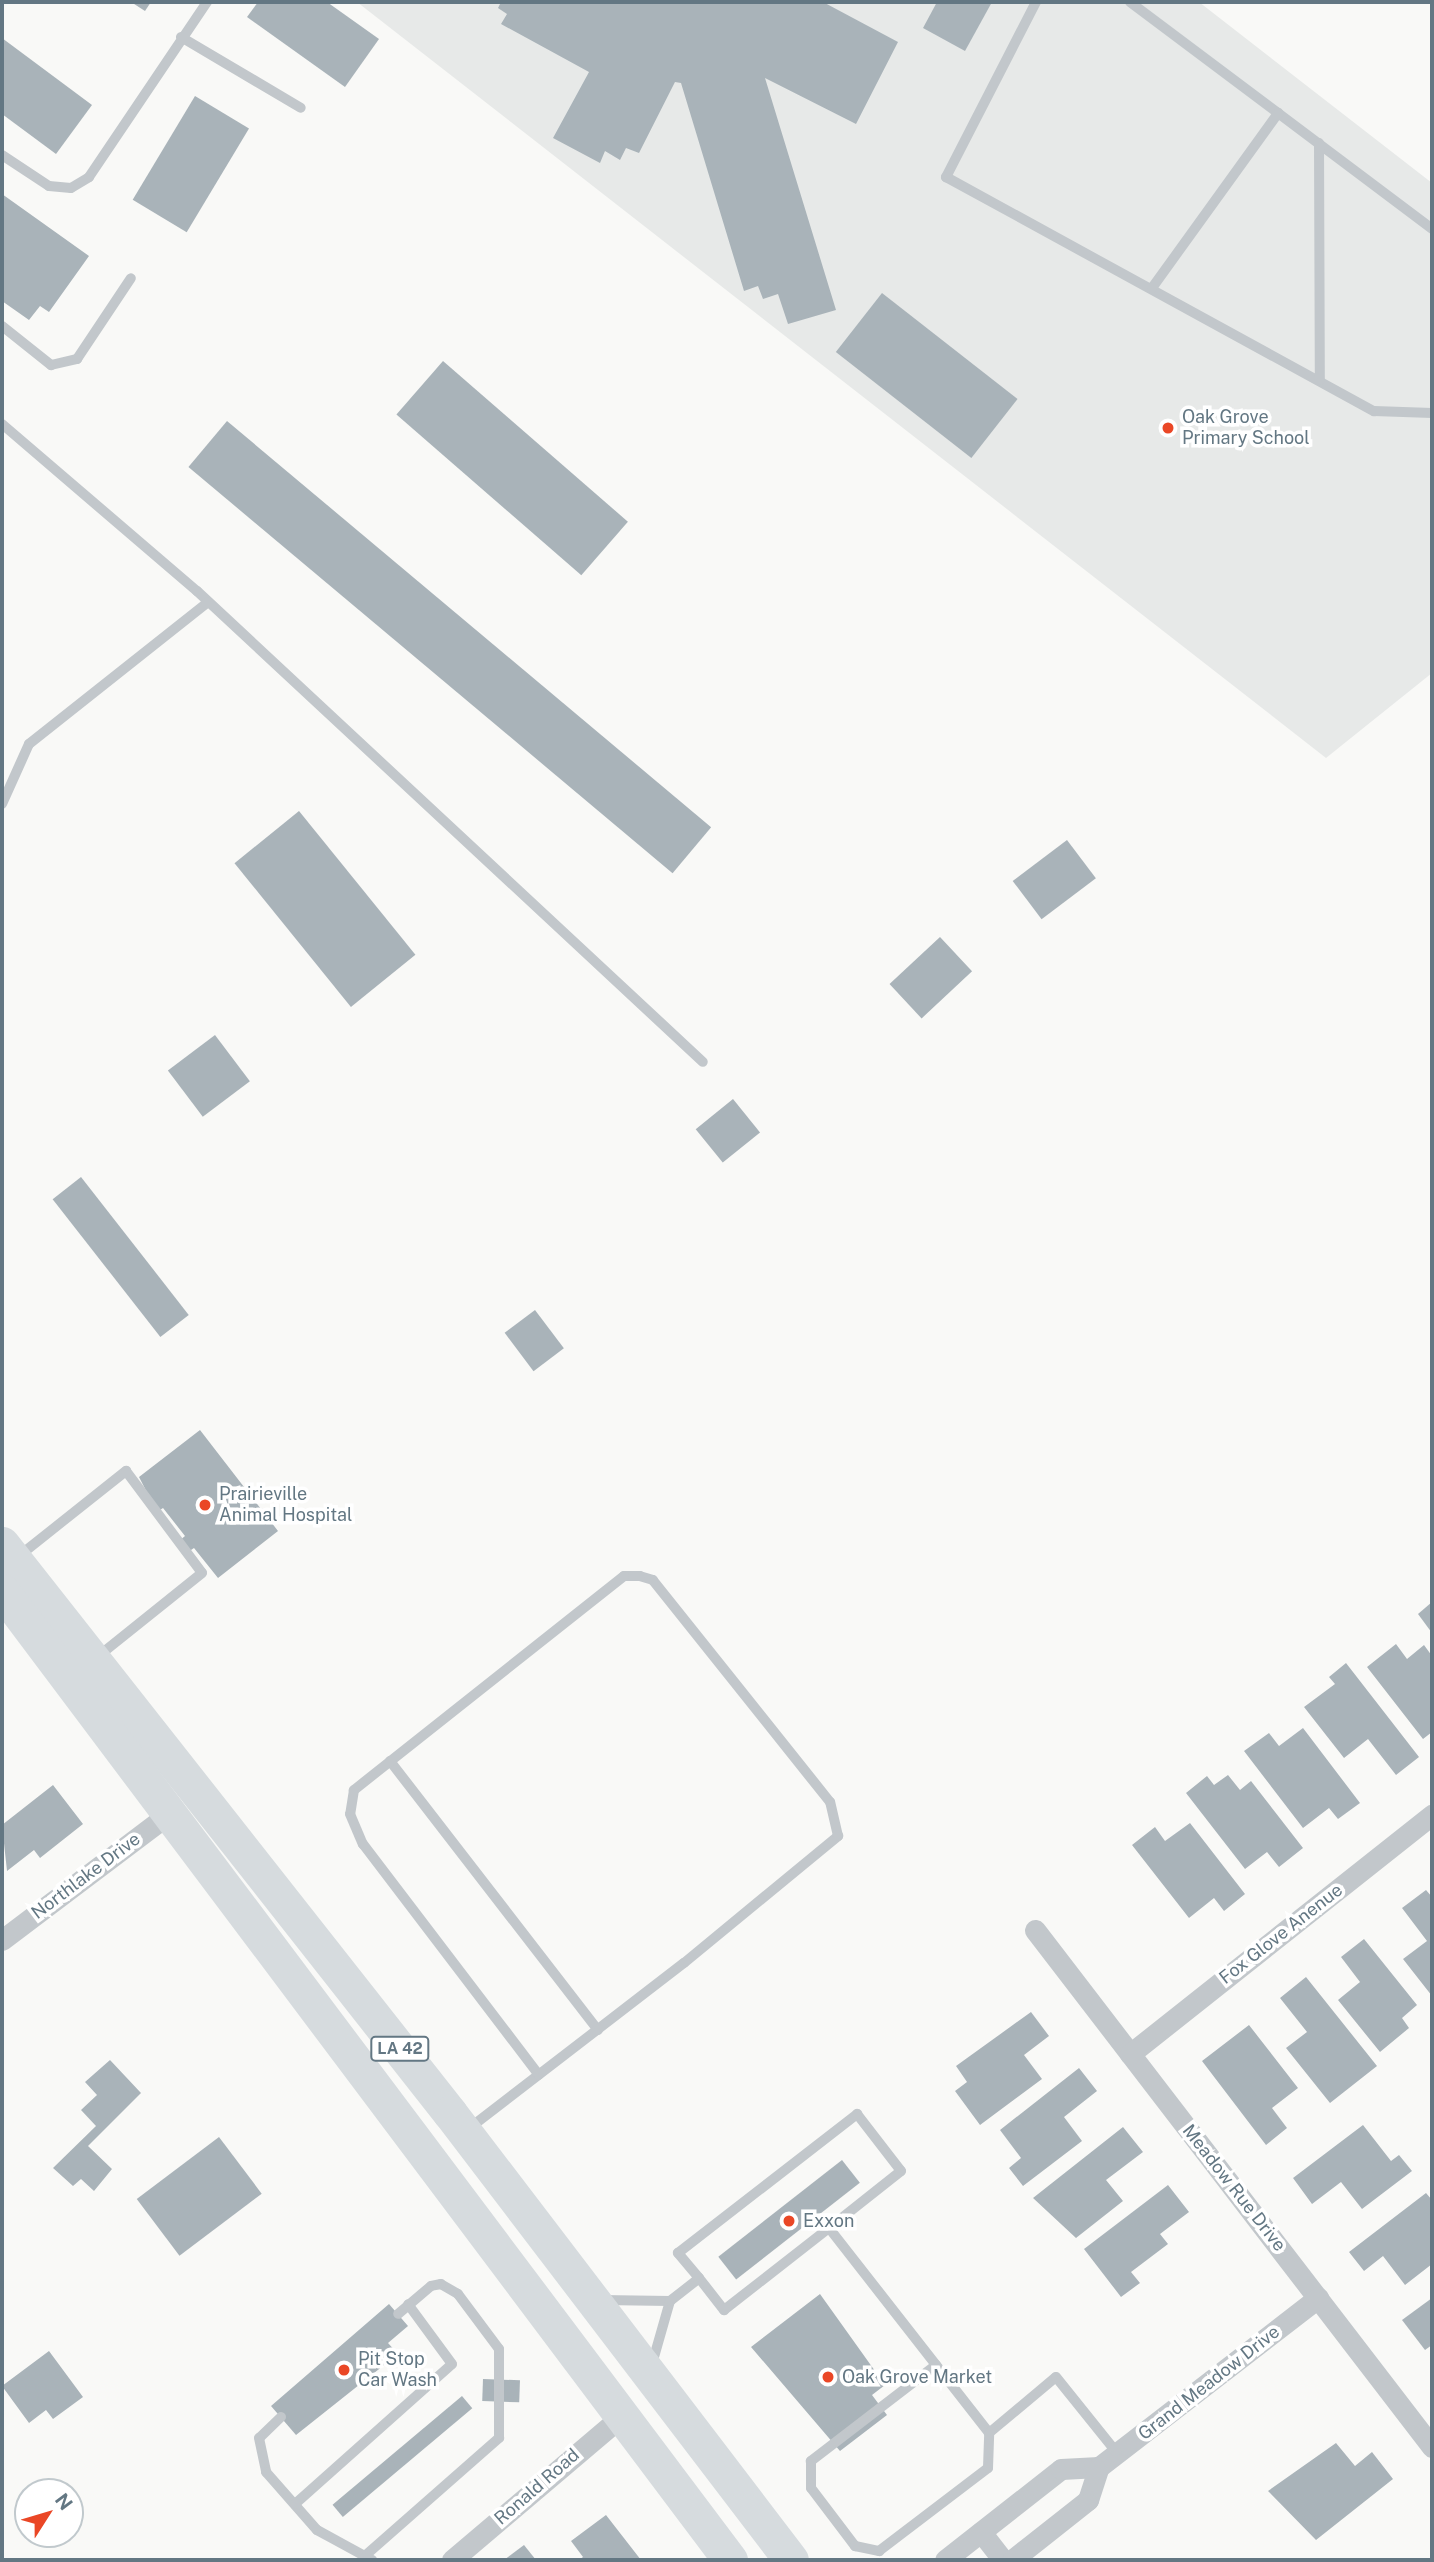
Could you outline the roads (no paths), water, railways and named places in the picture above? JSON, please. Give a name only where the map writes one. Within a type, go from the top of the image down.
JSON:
[{"type":"main road","name":"LA 42","points":[[6,1565],[94,1660],[465,2132],[791,2560]]},
{"type":"main road","name":"LA 42","points":[[6,1565],[171,1812],[730,2560]]},
{"type":"main road","points":[[622,2416],[643,2412],[654,2419],[762,2560]]},
{"type":"street","name":"Northlake Drive","points":[[2,1940],[171,1812]]},
{"type":"street","name":"Fox Glove Anenue","points":[[1130,2054],[1432,1815]]},
{"type":"street","name":"Meadow Rue Drive","points":[[1035,1930],[1431,2441]]},
{"type":"street","name":"Grand Meadow Drive","points":[[1099,2467],[1318,2298]]},
{"type":"street","name":"Ronald Road","points":[[452,2560],[622,2416]]},
{"type":"street","points":[[945,2560],[1061,2469],[1099,2467],[1088,2500],[1012,2560]]},
{"type":"street","points":[[981,2532],[1003,2560]]},
{"type":"lane","points":[[2,155],[49,186],[71,188],[89,177],[207,2]]},
{"type":"lane","points":[[1036,2],[946,177],[1374,411],[1432,414]]},
{"type":"lane","points":[[1130,2],[1432,229]]},
{"type":"lane","points":[[181,37],[301,108]]},
{"type":"lane","points":[[1152,289],[1278,113]]},
{"type":"lane","points":[[1319,144],[1320,380]]},
{"type":"lane","points":[[2,326],[51,365],[76,359],[131,278]]},
{"type":"lane","points":[[2,424],[208,602],[703,1062]]},
{"type":"lane","points":[[2,804],[29,744],[208,602]]},
{"type":"lane","points":[[6,1565],[126,1471],[202,1573],[94,1660]]},
{"type":"lane","points":[[465,2132],[598,2030],[838,1836],[830,1802],[653,1580],[640,1576],[624,1576],[354,1790],[350,1814],[363,1844],[538,2075]]},
{"type":"lane","points":[[390,1761],[598,2030]]},
{"type":"lane","points":[[857,2114],[901,2171],[724,2310],[699,2278],[678,2253],[857,2114]]},
{"type":"lane","points":[[829,2228],[936,2365],[989,2433],[988,2468],[879,2551],[855,2546],[811,2488],[811,2461],[936,2365]]},
{"type":"lane","points":[[649,2374],[670,2301],[699,2278]]},
{"type":"lane","points":[[281,2417],[257,2448],[266,2472],[317,2530],[369,2557],[499,2438],[499,2349],[451,2287],[431,2286],[398,2314]]},
{"type":"lane","points":[[593,2300],[670,2301]]},
{"type":"lane","points":[[295,2504],[452,2364],[408,2304]]},
{"type":"lane","points":[[989,2433],[1056,2377],[1117,2453]]},
{"type":"place","name":"Oak Grove Primary School","points":[[1168,428]]},
{"type":"place","name":"Prairieville Animal Hospital","points":[[205,1505]]},
{"type":"place","name":"Exxon","points":[[789,2221]]},
{"type":"place","name":"Pit Stop Car Wash","points":[[344,2370]]},
{"type":"place","name":"Oak Grove Market","points":[[828,2377]]}]
